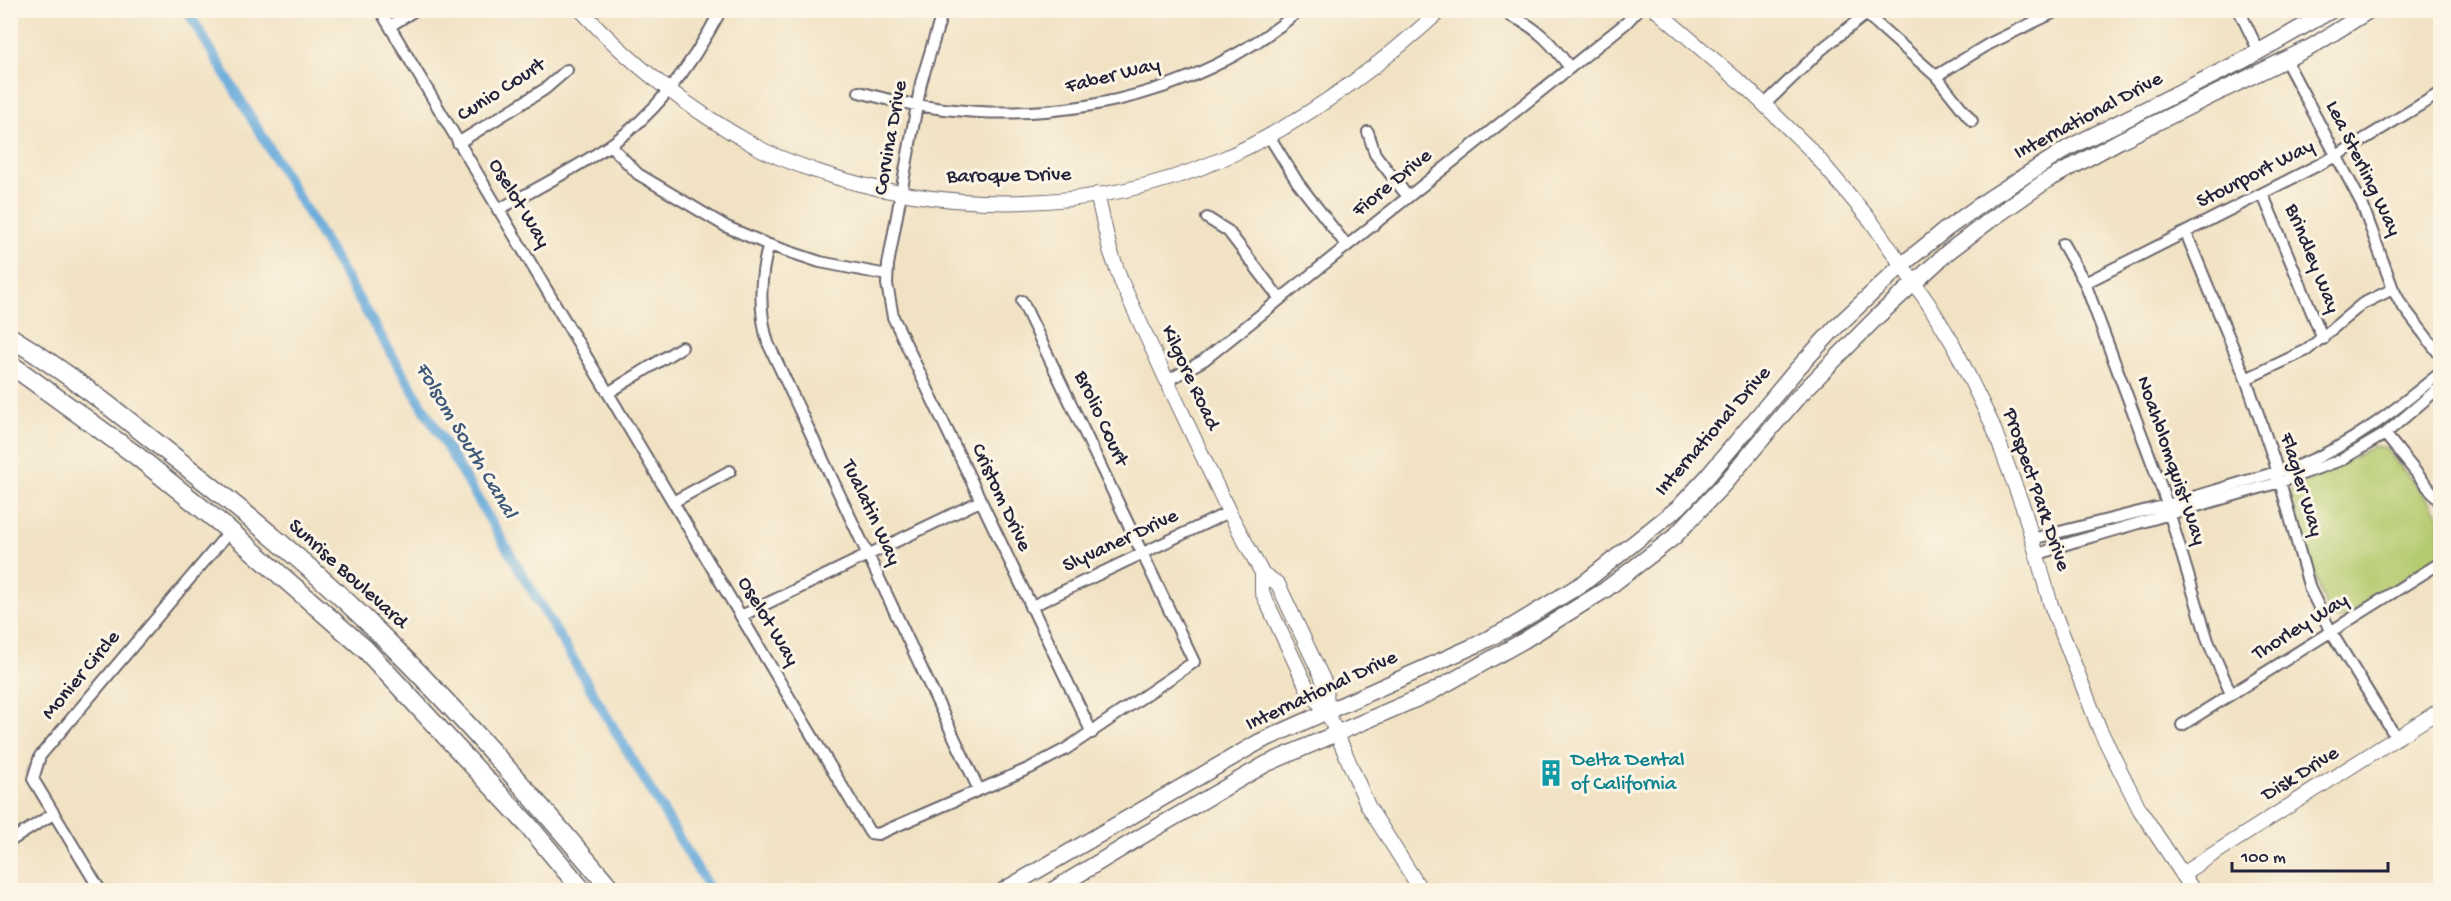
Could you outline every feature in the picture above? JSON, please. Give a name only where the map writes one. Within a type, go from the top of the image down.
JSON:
[{"type":"main road","name":"International Drive","points":[[1004,891],[1258,742],[1476,645],[1514,626],[1585,582],[1679,507],[1702,483],[1797,369],[1848,315],[1903,264],[1990,198],[2036,167],[2117,122],[2259,52],[2332,10]]},
{"type":"main road","name":"International Drive","points":[[1053,891],[1266,764],[1430,693],[1605,590],[1674,537],[1725,483],[1797,398],[1877,317],[1948,252],[2046,181],[2119,141],[2285,59],[2370,10]]},
{"type":"main road","name":"Sunrise Boulevard","points":[[10,337],[125,418],[238,509],[348,604],[473,731],[612,891]]},
{"type":"main road","name":"Sunrise Boulevard","points":[[10,364],[137,456],[230,531],[366,649],[528,825],[582,891]]},
{"type":"main road","points":[[137,456],[153,454],[160,457],[224,508],[238,509]]},
{"type":"main road","points":[[1641,562],[1654,539],[1693,503],[1700,493],[1702,483]]},
{"type":"main road","points":[[230,531],[244,528],[252,530],[332,602],[348,604]]},
{"type":"main road","points":[[1576,608],[1586,596],[1629,561],[1640,545],[1639,540]]},
{"type":"street","name":"Oselot Way","points":[[380,10],[870,833],[878,834],[1030,768],[1092,733],[1194,662],[1142,553]]},
{"type":"street","points":[[390,26],[415,10]]},
{"type":"street","name":"Baroque Drive","points":[[581,10],[638,67],[668,91],[758,148],[836,178],[901,194],[957,200],[1009,202],[1098,194],[1152,183],[1192,171],[1269,136],[1346,87],[1384,59],[1441,10]]},
{"type":"street","name":"Corvina Drive","points":[[887,275],[926,60],[943,10]]},
{"type":"street","name":"Faber Way","points":[[859,92],[917,107],[965,113],[1012,114],[1081,108],[1120,100],[1182,79],[1218,63],[1256,43],[1300,10]]},
{"type":"street","name":"Fiore Drive","points":[[1167,381],[1204,360],[1626,23],[1638,10]]},
{"type":"street","name":"Prospect Park Drive","points":[[1656,10],[1765,104],[1836,178],[1903,264],[1952,342],[1992,424],[2013,477],[2051,605],[2100,730],[2140,810],[2193,891]]},
{"type":"street","points":[[1936,76],[2043,14],[2059,10]]},
{"type":"street","points":[[2239,10],[2259,52]]},
{"type":"street","points":[[498,210],[610,145],[640,120],[668,91],[700,47],[717,12]]},
{"type":"street","points":[[1765,104],[1822,49],[1868,12],[1936,76],[1972,121]]},
{"type":"street","points":[[1511,16],[1528,23],[1540,33],[1570,68]]},
{"type":"street","name":"Lea Sterling Way","points":[[2285,59],[2362,204],[2393,289],[2401,304],[2440,356]]},
{"type":"street","name":"Cunio Court","points":[[458,143],[545,89],[567,70]]},
{"type":"street","name":"Stourport Way","points":[[2085,283],[2263,195],[2338,155],[2440,93]]},
{"type":"street","points":[[1368,132],[1375,154],[1408,197]]},
{"type":"street","points":[[1269,136],[1298,183],[1347,246]]},
{"type":"street","points":[[610,145],[638,174],[713,221],[769,245],[820,262],[887,275]]},
{"type":"street","name":"Kilgore Road","points":[[1098,194],[1110,250],[1121,281],[1167,381],[1229,512],[1262,573],[1278,584],[1326,686],[1327,711],[1368,806],[1421,891]]},
{"type":"street","name":"Brindley Way","points":[[2263,195],[2323,339]]},
{"type":"street","points":[[1208,218],[1228,231],[1280,299]]},
{"type":"street","name":"Flagler Way","points":[[2186,233],[2246,379],[2279,477],[2310,589],[2331,632],[2397,739]]},
{"type":"street","name":"Noahblomquist Way","points":[[2063,244],[2085,283],[2168,509],[2208,641],[2231,694]]},
{"type":"street","name":"Tualatin Way","points":[[769,245],[763,270],[762,315],[768,343],[979,790]]},
{"type":"street","name":"Cristom Drive","points":[[887,275],[888,301],[893,317],[1092,733]]},
{"type":"street","points":[[2246,379],[2287,360],[2323,339],[2362,304],[2393,289]]},
{"type":"street","name":"Brolio Court","points":[[1022,301],[1142,553]]},
{"type":"street","points":[[608,393],[682,347]]},
{"type":"street","points":[[2279,477],[2362,434],[2440,373]]},
{"type":"street","points":[[2037,555],[2168,509],[2341,460],[2385,434],[2440,387]]},
{"type":"street","points":[[2385,434],[2440,502]]},
{"type":"street","points":[[673,502],[730,471]]},
{"type":"street","points":[[741,616],[980,501]]},
{"type":"street","points":[[2032,539],[2168,509]]},
{"type":"street","name":"Slyvaner Drive","points":[[1030,607],[1229,512]]},
{"type":"street","name":"Monier Circle","points":[[100,891],[33,779],[40,756],[230,531]]},
{"type":"street","name":"Thorley Way","points":[[2182,725],[2440,563]]},
{"type":"street","name":"Disk Drive","points":[[2182,874],[2440,710]]},
{"type":"street","points":[[10,841],[53,814]]},
{"type":"green space","points":[[2374,446],[2385,448],[2440,515],[2440,556],[2342,619],[2331,617],[2289,494],[2294,486],[2332,470]]},
{"type":"waterway","name":"Folsom South Canal","points":[[187,10],[710,890]]},
{"type":"place","name":"Delta Dental of California","points":[[1551,773]]}]
